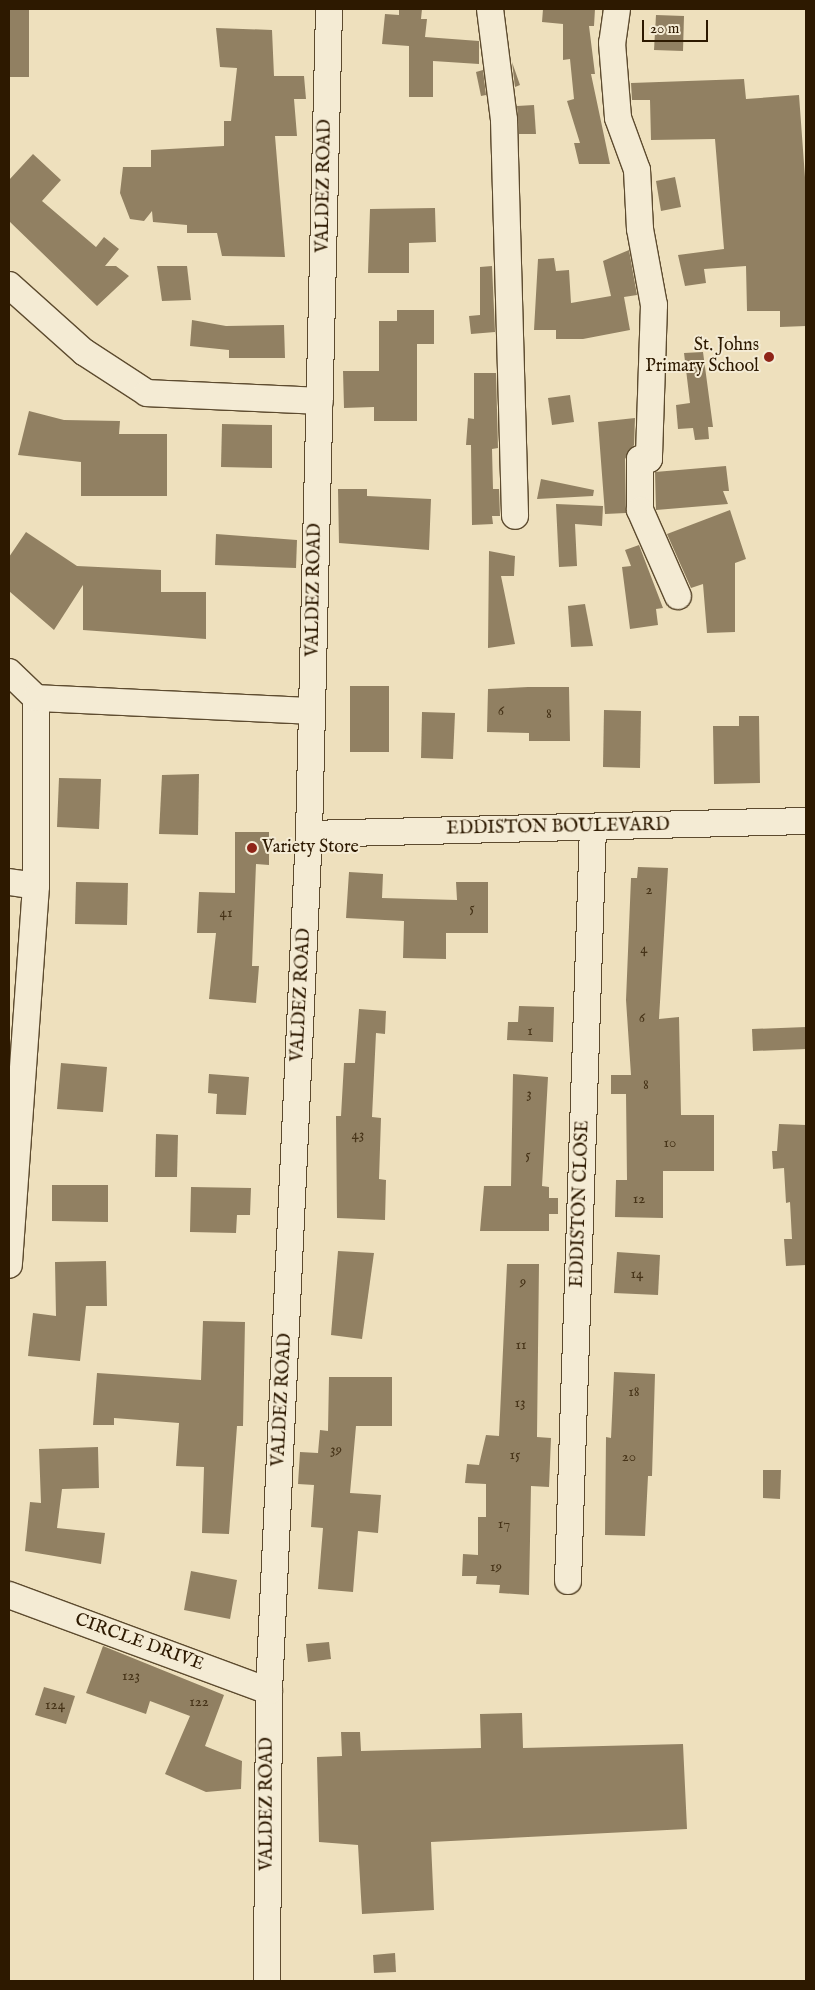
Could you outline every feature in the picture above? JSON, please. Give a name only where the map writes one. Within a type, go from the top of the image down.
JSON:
[{"type":"street","name":"VALDEZ ROAD","points":[[267,1981],[269,1691],[309,834],[329,9]]},
{"type":"street","points":[[490,9],[504,120],[515,516]]},
{"type":"street","points":[[617,9],[612,42],[618,118],[637,170],[640,229],[654,305],[649,459],[640,459],[640,510],[678,596]]},
{"type":"street","points":[[9,285],[84,352],[147,394],[320,401]]},
{"type":"street","points":[[9,672],[36,698],[312,711]]},
{"type":"street","points":[[9,1265],[36,886],[36,698]]},
{"type":"street","name":"EDDISTON BOULEVARD","points":[[309,834],[806,821]]},
{"type":"street","name":"EDDISTON CLOSE","points":[[568,1581],[593,828]]},
{"type":"street","points":[[9,882],[36,886]]},
{"type":"street","name":"CIRCLE DRIVE","points":[[9,1595],[269,1691]]},
{"type":"building","points":[[9,9],[29,9],[29,77],[9,77]]},
{"type":"building","points":[[399,9],[422,9],[421,19],[427,19],[425,37],[479,41],[479,64],[433,61],[433,97],[409,97],[409,46],[382,44],[385,14],[399,15]]},
{"type":"building","points":[[543,9],[595,9],[594,26],[589,26],[595,74],[591,74],[610,164],[579,164],[574,143],[580,143],[567,101],[574,99],[570,59],[563,60],[563,24],[542,22]]},
{"type":"building","points":[[656,15],[684,16],[683,51],[654,50]]},
{"type":"building","points":[[216,28],[272,30],[274,76],[304,76],[306,99],[294,99],[297,136],[275,136],[285,257],[222,256],[217,233],[187,233],[187,225],[153,222],[152,211],[144,221],[130,219],[120,193],[123,167],[151,167],[151,150],[224,146],[224,121],[231,121],[237,68],[220,67]]},
{"type":"building","points":[[512,62],[520,85],[515,87]]},
{"type":"building","points":[[483,70],[486,95],[481,96],[476,72]]},
{"type":"building","points":[[744,79],[746,99],[799,95],[806,191],[806,326],[780,327],[780,311],[747,311],[746,266],[704,269],[706,283],[685,286],[678,255],[724,249],[715,139],[651,140],[650,100],[632,100],[631,83]]},
{"type":"building","points":[[534,105],[536,134],[519,134],[517,106]]},
{"type":"building","points":[[33,154],[61,180],[42,201],[96,247],[104,237],[119,249],[105,266],[116,266],[129,276],[97,306],[9,221],[9,180]]},
{"type":"building","points":[[675,177],[681,207],[661,211],[656,181]]},
{"type":"building","points":[[435,208],[436,242],[409,243],[409,273],[368,273],[370,209]]},
{"type":"building","points":[[629,250],[637,295],[624,297],[630,330],[583,339],[556,339],[556,330],[534,330],[538,259],[554,258],[556,271],[569,270],[571,303],[611,296],[603,261]]},
{"type":"building","points":[[157,266],[187,266],[191,300],[162,301]]},
{"type":"building","points":[[492,266],[495,332],[471,334],[469,316],[480,315],[480,267]]},
{"type":"building","points":[[397,310],[434,310],[434,344],[417,344],[417,421],[374,421],[374,407],[344,408],[343,371],[379,371],[379,321],[397,321]]},
{"type":"building","points":[[192,320],[226,326],[284,325],[285,358],[229,358],[229,350],[190,346]]},
{"type":"building","points":[[703,352],[713,427],[708,427],[709,439],[695,440],[693,428],[678,429],[676,405],[690,403],[684,353]]},
{"type":"building","points":[[474,373],[496,373],[498,448],[492,449],[493,489],[499,489],[500,516],[492,516],[493,524],[472,525],[471,445],[466,445],[468,418],[474,419]]},
{"type":"building","points":[[570,395],[574,422],[552,425],[548,398]]},
{"type":"building","points":[[29,411],[64,420],[120,421],[119,434],[167,434],[167,496],[81,496],[81,462],[18,455]]},
{"type":"building","points":[[635,418],[634,445],[625,459],[626,513],[605,514],[598,422]]},
{"type":"building","points":[[222,424],[272,425],[272,468],[221,467]]},
{"type":"building","points":[[726,466],[729,491],[723,491],[728,504],[656,510],[655,472]]},
{"type":"building","points":[[541,479],[594,490],[593,496],[537,499]]},
{"type":"building","points":[[338,489],[367,489],[367,496],[431,499],[429,550],[339,543]]},
{"type":"building","points":[[556,504],[603,506],[602,526],[575,524],[577,566],[559,567]]},
{"type":"building","points":[[730,510],[746,559],[735,563],[735,632],[707,633],[703,584],[691,588],[667,534]]},
{"type":"building","points":[[26,532],[77,566],[161,570],[161,592],[206,592],[206,639],[83,630],[83,585],[54,630],[9,591],[9,557]]},
{"type":"building","points":[[216,534],[297,540],[296,568],[215,565]]},
{"type":"building","points":[[639,545],[663,608],[656,609],[658,625],[630,629],[622,567],[631,566],[625,550]]},
{"type":"building","points":[[489,551],[515,556],[514,576],[501,576],[515,644],[488,648]]},
{"type":"building","points":[[585,604],[593,646],[571,647],[568,606]]},
{"type":"building","points":[[350,686],[389,686],[389,752],[350,752]]},
{"type":"building","points":[[569,687],[570,741],[529,741],[529,733],[487,732],[488,689]]},
{"type":"building","points":[[604,710],[641,711],[640,768],[603,767]]},
{"type":"building","points":[[422,712],[455,713],[453,759],[421,758]]},
{"type":"building","points":[[739,716],[759,716],[760,783],[714,784],[713,726],[739,726]]},
{"type":"building","points":[[199,774],[198,835],[159,834],[162,775]]},
{"type":"building","points":[[59,778],[101,779],[99,829],[57,827]]},
{"type":"building","points":[[235,832],[269,832],[269,865],[256,864],[252,966],[259,966],[256,1003],[209,999],[216,933],[197,933],[199,892],[235,893]]},
{"type":"building","points":[[638,867],[668,868],[659,1019],[679,1017],[681,1115],[714,1115],[714,1171],[663,1171],[663,1218],[615,1217],[616,1180],[627,1180],[626,1094],[611,1094],[611,1075],[631,1075],[626,1000],[631,878],[637,878]]},
{"type":"building","points":[[349,872],[383,874],[382,898],[457,900],[456,882],[488,882],[488,933],[446,933],[446,959],[403,958],[404,921],[346,918]]},
{"type":"building","points":[[76,882],[128,883],[127,925],[75,924]]},
{"type":"building","points":[[519,1006],[554,1007],[553,1042],[507,1040],[508,1022],[518,1022]]},
{"type":"building","points":[[359,1009],[386,1011],[385,1034],[376,1033],[372,1117],[381,1118],[379,1179],[386,1180],[385,1220],[337,1218],[336,1116],[341,1116],[344,1063],[355,1063]]},
{"type":"building","points":[[806,1027],[806,1049],[753,1051],[752,1029]]},
{"type":"building","points":[[61,1063],[107,1067],[103,1112],[57,1109]]},
{"type":"building","points":[[209,1074],[249,1077],[246,1115],[216,1114],[217,1094],[208,1093]]},
{"type":"building","points":[[513,1074],[548,1077],[542,1186],[549,1187],[549,1198],[558,1198],[558,1214],[549,1214],[549,1231],[480,1231],[484,1186],[511,1186]]},
{"type":"building","points":[[779,1124],[806,1125],[806,1265],[786,1266],[784,1239],[792,1239],[790,1202],[786,1203],[784,1168],[773,1169],[772,1151],[777,1151]]},
{"type":"building","points":[[156,1134],[178,1135],[177,1177],[155,1177]]},
{"type":"building","points":[[52,1185],[108,1185],[108,1222],[52,1221]]},
{"type":"building","points":[[191,1187],[251,1188],[250,1215],[237,1215],[236,1233],[190,1232]]},
{"type":"building","points":[[338,1251],[374,1253],[362,1339],[331,1335]]},
{"type":"building","points":[[617,1252],[660,1255],[658,1295],[614,1293]]},
{"type":"building","points":[[106,1261],[107,1306],[86,1306],[80,1361],[28,1356],[33,1313],[56,1316],[55,1262]]},
{"type":"building","points":[[507,1264],[539,1264],[537,1437],[551,1438],[549,1487],[531,1486],[529,1595],[499,1593],[500,1585],[476,1584],[477,1576],[462,1576],[463,1554],[478,1555],[478,1517],[486,1517],[486,1484],[465,1483],[467,1464],[479,1465],[486,1435],[499,1436]]},
{"type":"building","points":[[203,1321],[245,1322],[243,1426],[237,1426],[229,1534],[202,1533],[204,1467],[176,1466],[179,1423],[114,1418],[114,1425],[93,1425],[97,1373],[201,1380]]},
{"type":"building","points":[[614,1372],[655,1374],[652,1476],[648,1476],[645,1536],[605,1535],[606,1437],[611,1438]]},
{"type":"building","points":[[329,1377],[392,1377],[392,1426],[356,1426],[350,1493],[381,1495],[378,1533],[358,1531],[353,1592],[318,1589],[323,1528],[311,1527],[314,1485],[298,1484],[300,1452],[318,1453],[320,1430],[328,1431]]},
{"type":"building","points":[[98,1447],[99,1488],[62,1489],[57,1528],[105,1533],[101,1564],[25,1551],[30,1502],[41,1503],[39,1449]]},
{"type":"building","points":[[763,1470],[781,1470],[780,1499],[763,1498]]},
{"type":"building","points":[[191,1571],[237,1580],[230,1619],[184,1610]]},
{"type":"building","points":[[329,1642],[331,1659],[308,1662],[306,1644]]},
{"type":"building","points":[[103,1646],[224,1695],[205,1746],[242,1761],[241,1789],[206,1792],[165,1774],[190,1716],[150,1701],[146,1714],[86,1693]]},
{"type":"building","points":[[44,1687],[75,1696],[66,1724],[35,1715]]},
{"type":"building","points":[[522,1713],[523,1748],[683,1744],[687,1829],[431,1842],[434,1910],[362,1914],[358,1845],[319,1842],[317,1757],[342,1756],[341,1732],[360,1732],[361,1751],[481,1748],[480,1714]]},
{"type":"building","points":[[395,1953],[396,1972],[374,1973],[373,1955]]},
{"type":"place","name":"St. Johns Primary School","points":[[769,357]]},
{"type":"place","name":"Variety Store","points":[[252,848]]}]
